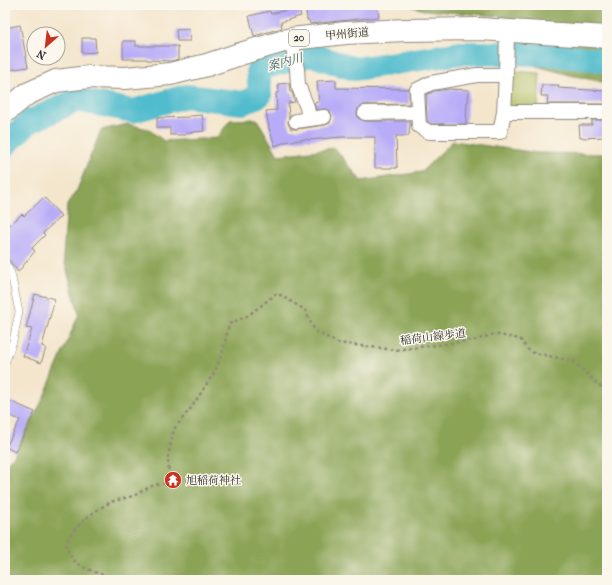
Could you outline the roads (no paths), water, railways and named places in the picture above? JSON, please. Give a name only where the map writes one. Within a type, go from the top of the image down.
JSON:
[{"type":"highway","name":"甲州街道","points":[[5,112],[27,94],[56,81],[89,77],[125,78],[170,74],[207,65],[240,54],[292,46],[346,34],[405,30],[480,29],[507,37],[607,37]]},
{"type":"street","points":[[507,37],[507,70],[504,112],[500,132],[429,132],[419,126],[417,90],[431,82],[507,70]]},
{"type":"street","points":[[292,46],[297,69],[298,85],[307,107],[302,120],[324,117]]},
{"type":"street","points":[[365,113],[418,112]]},
{"type":"street","points":[[504,112],[607,112]]},
{"type":"lane","points":[[5,263],[11,273],[19,312],[13,341],[5,363]]},
{"type":"waterway","name":"案内川","points":[[5,145],[29,122],[77,100],[133,111],[186,96],[243,103],[260,95],[258,69],[312,55],[355,69],[461,53],[548,54],[607,61]]},
{"type":"place","name":"旭稲荷神社","points":[[173,480]]}]
